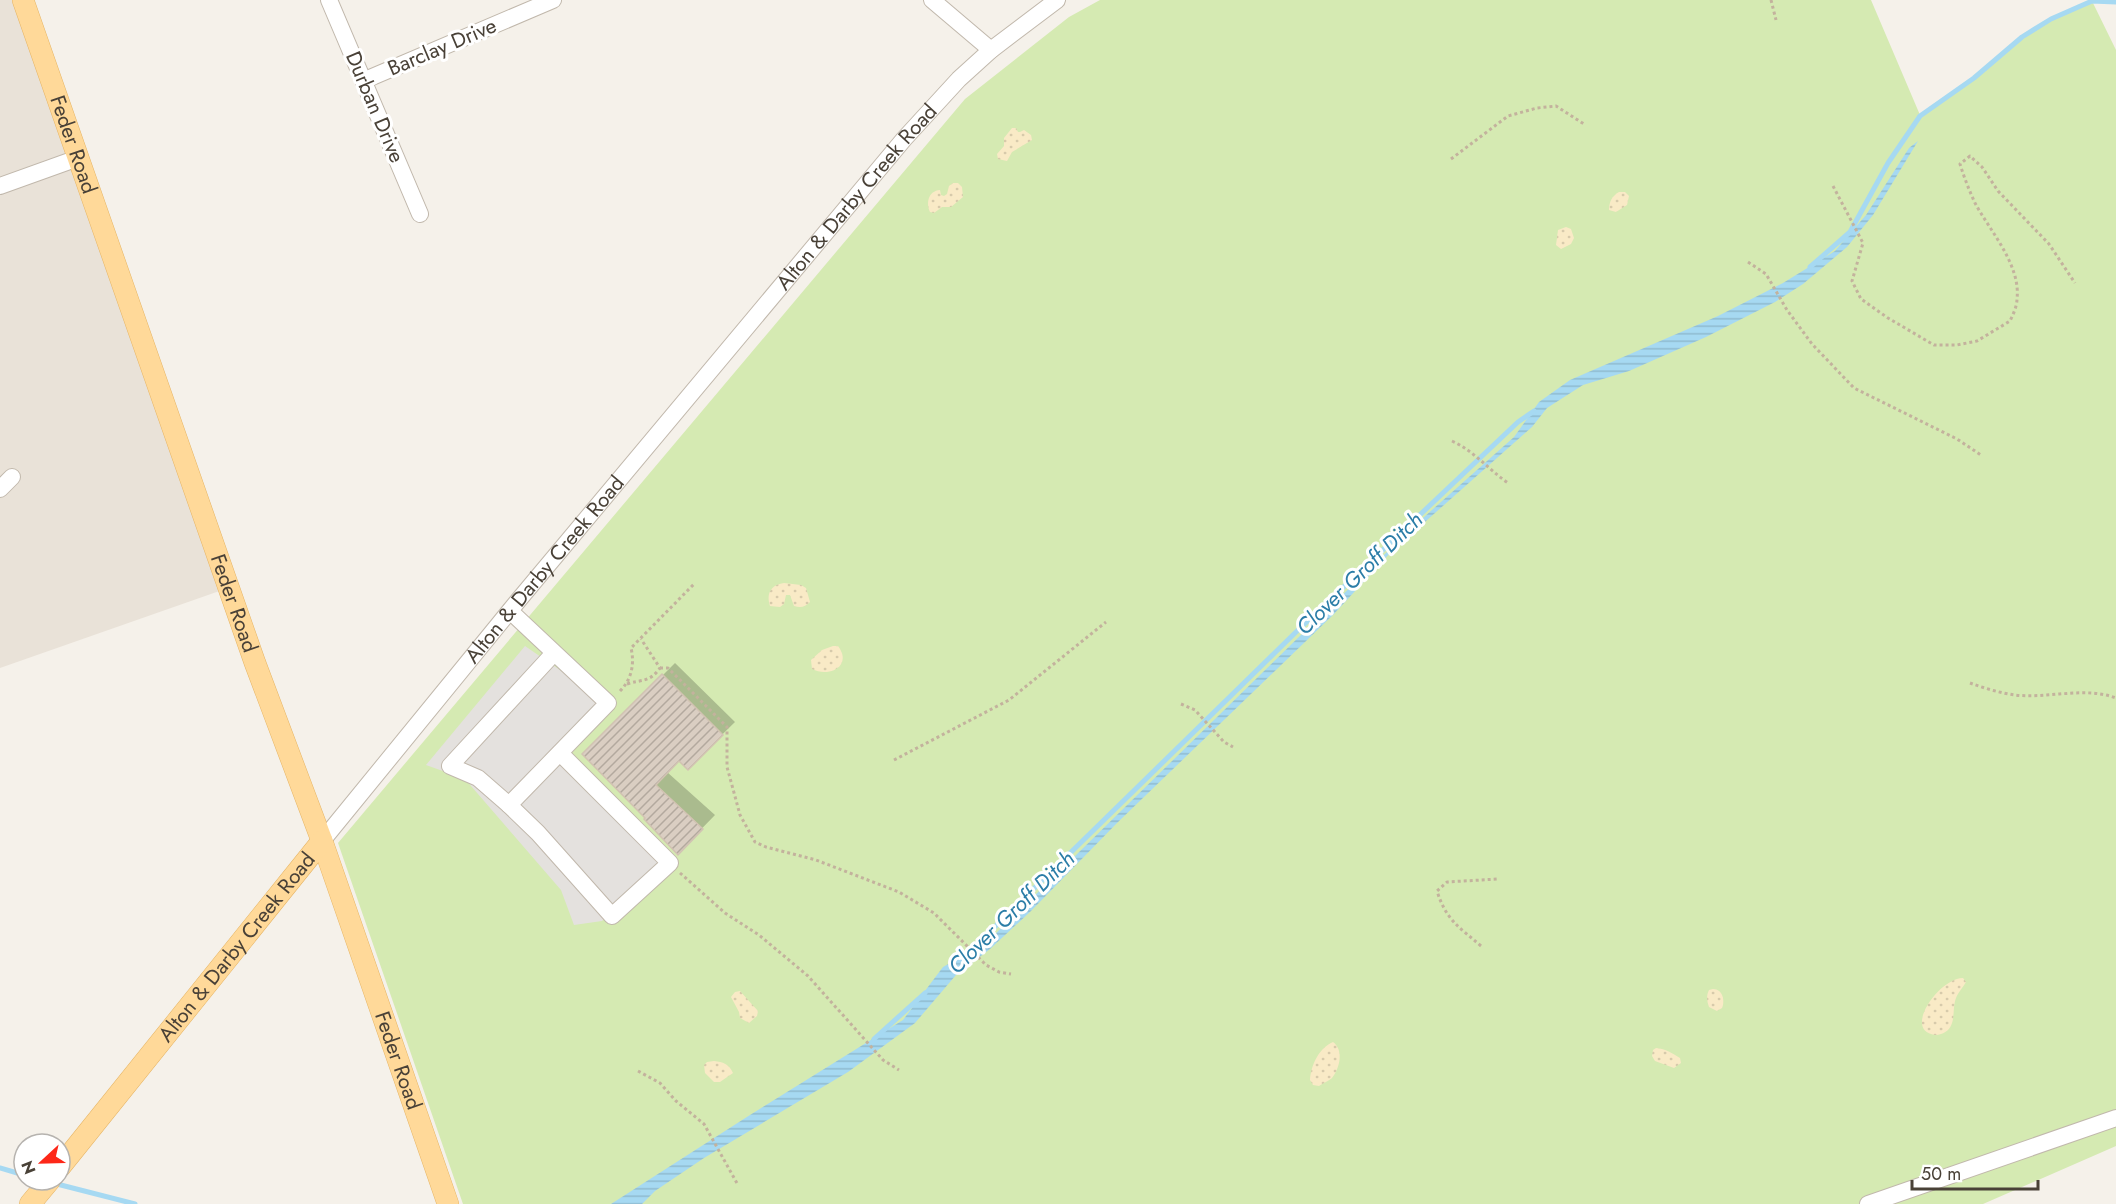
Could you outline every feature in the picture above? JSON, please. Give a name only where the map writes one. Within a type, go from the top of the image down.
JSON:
[{"type":"main road","name":"Feder Road","points":[[23,0],[255,663],[322,841],[448,1204]]},
{"type":"main road","name":"Alton & Darby Creek Road","points":[[72,1152],[322,841]]},
{"type":"main road","points":[[30,1204],[40,1192]]},
{"type":"street","name":"Durban Drive","points":[[329,0],[365,80],[420,214]]},
{"type":"street","name":"Barclay Drive","points":[[365,80],[553,0]]},
{"type":"street","points":[[932,0],[991,50]]},
{"type":"street","name":"Alton & Darby Creek Road","points":[[322,841],[510,611],[904,139],[959,79],[991,50],[1057,0]]},
{"type":"street","points":[[0,186],[78,158]]},
{"type":"street","points":[[0,489],[12,477]]},
{"type":"street","points":[[509,805],[608,703],[510,611]]},
{"type":"street","points":[[554,653],[450,765],[478,778],[509,805],[538,833],[612,916],[670,863],[560,753]]},
{"type":"street","points":[[1868,1204],[2116,1118]]},
{"type":"path","points":[[1771,0],[1776,20]]},
{"type":"path","points":[[1451,159],[1508,116],[1517,113],[1556,106],[1584,124]]},
{"type":"path","points":[[1833,186],[1863,243],[1852,281],[1861,299],[1934,345],[1957,345],[1977,341],[2010,321],[2017,300],[2016,283],[2005,252],[1976,204],[1965,180],[1960,164],[1971,156],[1982,167],[1998,191],[2049,244],[2075,283]]},
{"type":"path","points":[[1748,262],[1766,274],[1787,310],[1812,344],[1854,388],[1957,439],[1981,455]]},
{"type":"path","points":[[1452,441],[1468,448],[1495,474],[1509,483]]},
{"type":"path","points":[[608,703],[627,684],[631,673],[631,648],[694,584]]},
{"type":"path","points":[[894,760],[1009,700],[1106,622]]},
{"type":"path","points":[[641,639],[660,668]]},
{"type":"path","points":[[627,684],[640,682],[653,676],[660,668],[668,668],[727,727],[727,767],[740,814],[755,842],[816,860],[899,892],[934,913],[986,965],[999,972],[1011,974]]},
{"type":"path","points":[[1970,683],[2016,695],[2106,694],[2116,698]]},
{"type":"path","points":[[1181,704],[1195,710],[1224,742],[1233,747]]},
{"type":"path","points":[[670,863],[725,913],[759,935],[808,976],[883,1060],[899,1070]]},
{"type":"path","points":[[1481,946],[1457,926],[1443,909],[1437,891],[1447,882],[1498,879]]},
{"type":"path","points":[[638,1071],[660,1083],[676,1101],[704,1124],[738,1185]]},
{"type":"shaded area","points":[[0,0],[23,0],[228,588],[0,668]]},
{"type":"shaded area","points":[[525,646],[608,703],[556,747],[666,860],[602,921],[574,925],[561,890],[465,779],[426,765]]},
{"type":"green space","points":[[1100,0],[1871,0],[1920,115],[1974,78],[2022,37],[2051,19],[2092,1],[2116,50],[2116,1146],[1983,1204],[463,1204],[338,843],[965,99],[1069,17]]},
{"type":"sand","points":[[1012,128],[1016,128],[1018,132],[1024,130],[1031,135],[1032,140],[1012,152],[1007,161],[998,159],[997,154],[1004,146],[1004,138]]},
{"type":"sand","points":[[953,183],[958,183],[962,187],[963,197],[951,207],[942,207],[934,213],[930,212],[928,201],[931,195],[940,190],[941,195],[944,196]]},
{"type":"sand","points":[[1619,192],[1625,192],[1629,196],[1627,205],[1616,212],[1609,210],[1611,200]]},
{"type":"sand","points":[[1566,227],[1571,229],[1574,238],[1571,244],[1561,249],[1556,245],[1558,230]]},
{"type":"sand","points":[[784,583],[801,585],[806,588],[810,602],[803,607],[794,606],[790,595],[786,595],[784,604],[780,607],[770,606],[771,590]]},
{"type":"sand","points":[[838,646],[842,653],[841,664],[832,671],[812,669],[811,660],[822,650]]},
{"type":"sand","points":[[1963,978],[1966,982],[1956,998],[1953,1019],[1948,1030],[1938,1035],[1926,1031],[1922,1024],[1928,1005],[1944,986]]},
{"type":"sand","points":[[1713,989],[1721,993],[1723,999],[1722,1008],[1717,1011],[1709,1007],[1707,1001],[1709,990]]},
{"type":"sand","points":[[740,991],[758,1011],[757,1016],[749,1023],[740,1018],[731,997],[735,992]]},
{"type":"sand","points":[[1333,1042],[1340,1054],[1337,1069],[1329,1080],[1319,1086],[1313,1085],[1310,1080],[1314,1063],[1324,1048]]},
{"type":"sand","points":[[1656,1048],[1674,1054],[1680,1058],[1681,1063],[1674,1068],[1655,1061],[1652,1056]]},
{"type":"sand","points":[[714,1061],[730,1067],[733,1073],[720,1082],[714,1082],[705,1073],[704,1065]]},
{"type":"water","points":[[1918,141],[1873,215],[1847,247],[1803,284],[1775,302],[1706,337],[1629,371],[1583,385],[1547,408],[1532,427],[1391,552],[1333,615],[1117,823],[1031,911],[990,949],[956,975],[915,1023],[848,1072],[704,1158],[655,1191],[642,1204],[611,1204],[903,1020],[943,967],[987,942],[1414,526],[1514,437],[1539,402],[1570,380],[1718,316],[1783,283],[1835,251],[1866,215],[1909,148]]},
{"type":"building","points":[[662,674],[723,735],[688,770],[679,761],[656,785],[703,829],[678,855],[582,754]]},
{"type":"waterway","name":"Clover Groff Ditch","points":[[1810,267],[1850,232],[1888,163],[1920,116],[1974,78],[2022,37],[2051,19],[2092,1],[2116,2]]},
{"type":"waterway","name":"Clover Groff Ditch","points":[[965,956],[1295,633],[1518,422],[1534,411]]},
{"type":"waterway","name":"Clover Groff Ditch","points":[[874,1039],[925,993]]},
{"type":"waterway","name":"Clover Groff Ditch","points":[[0,1168],[12,1172]]},
{"type":"waterway","name":"Clover Groff Ditch","points":[[72,1188],[135,1204]]}]
